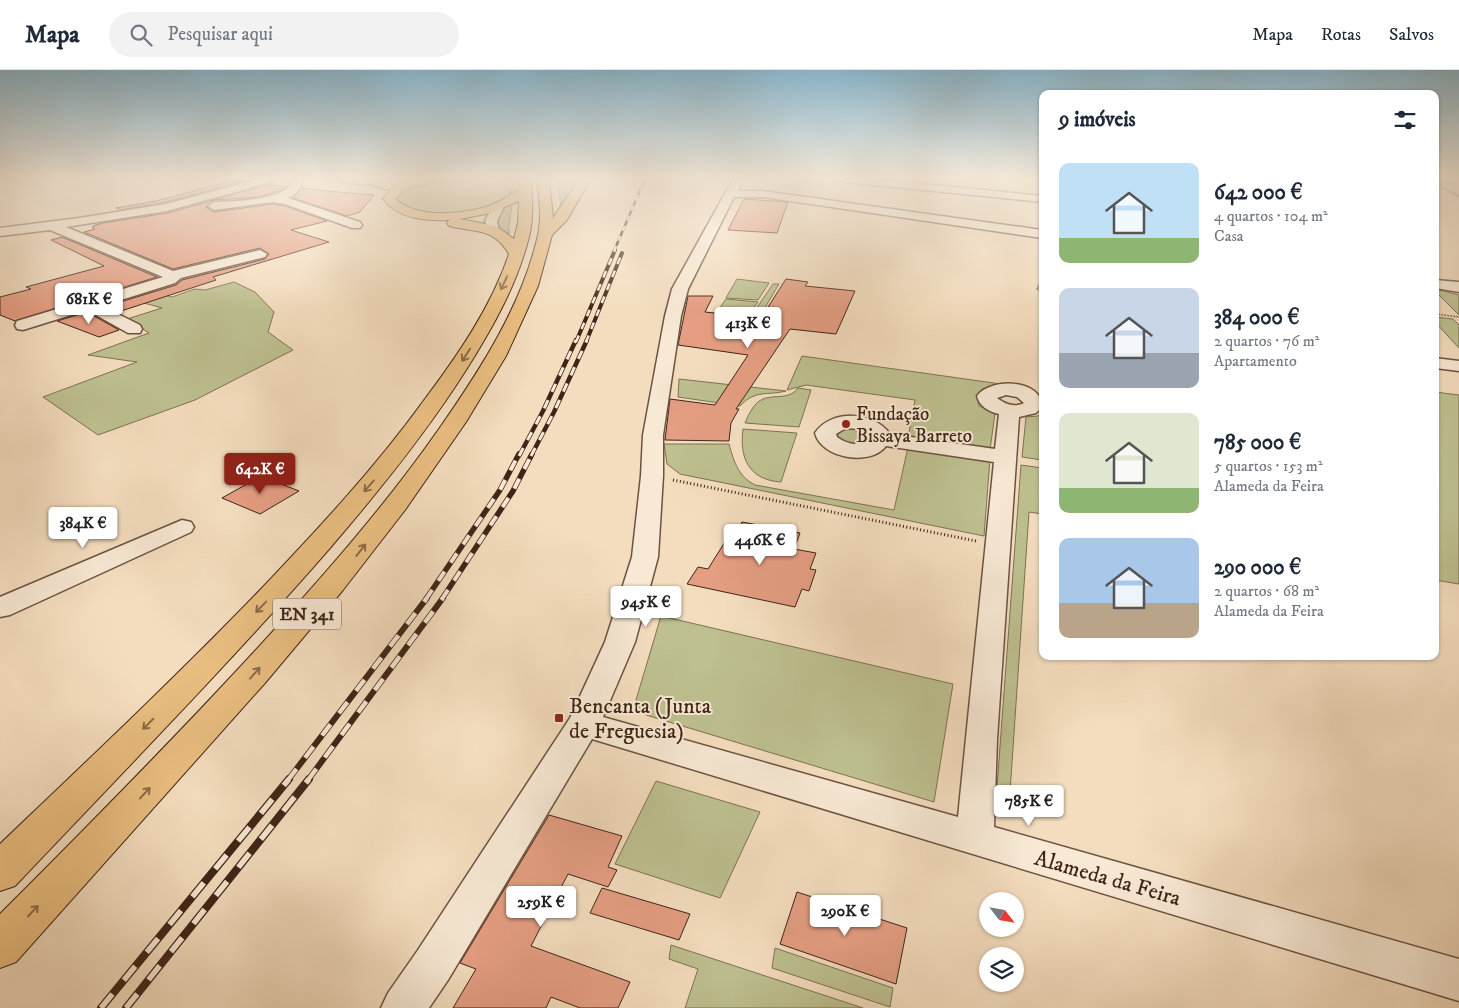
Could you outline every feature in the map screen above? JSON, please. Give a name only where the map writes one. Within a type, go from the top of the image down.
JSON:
[{"type":"highway","points":[[460,223],[493,229],[510,240],[516,253]]},
{"type":"highway","name":"EN 341","points":[[0,872],[177,695],[298,567],[385,468],[438,397],[469,351],[505,282],[523,235],[523,223]]},
{"type":"highway","name":"EN 341","points":[[0,946],[204,731],[346,569],[423,471],[473,396],[501,349],[532,279],[547,223]]},
{"type":"highway","points":[[545,234],[556,223]]},
{"type":"street","points":[[0,231],[72,223]]},
{"type":"street","points":[[350,223],[356,225]]},
{"type":"street","points":[[491,223],[493,229]]},
{"type":"street","points":[[403,1008],[433,965],[584,724],[620,642],[645,557],[654,436],[673,316],[680,289],[715,223]]},
{"type":"street","points":[[964,223],[1039,234]]},
{"type":"street","points":[[52,225],[172,276],[260,254]]},
{"type":"street","points":[[23,325],[91,306],[170,280],[174,278],[172,276]]},
{"type":"street","points":[[1439,284],[1459,287]]},
{"type":"street","points":[[91,306],[134,329]]},
{"type":"street","points":[[1439,364],[1459,366]]},
{"type":"street","points":[[975,838],[981,739],[1009,410]]},
{"type":"street","points":[[881,439],[1006,457]]},
{"type":"street","points":[[0,608],[182,528]]},
{"type":"street","name":"Alameda da Feira","points":[[584,724],[1459,980]]},
{"type":"path","points":[[1439,314],[1459,317]]},
{"type":"path","points":[[652,476],[998,546]]},
{"type":"green space","points":[[495,223],[509,223],[509,234],[497,227]]},
{"type":"green space","points":[[737,279],[769,283],[758,300],[726,298]]},
{"type":"green space","points":[[234,282],[255,292],[274,312],[268,332],[293,350],[195,400],[98,435],[43,397],[137,362],[88,355],[149,333],[127,319],[162,308],[126,298],[149,291],[172,297],[195,289],[205,290]]},
{"type":"green space","points":[[773,284],[779,284],[760,316],[752,315]]},
{"type":"green space","points":[[1439,290],[1459,295],[1459,315],[1439,295]]},
{"type":"green space","points":[[726,299],[758,302],[748,315],[717,312]]},
{"type":"green space","points":[[1439,317],[1453,319],[1459,325],[1459,348],[1439,326]]},
{"type":"green space","points":[[802,356],[1001,384],[982,389],[977,396],[979,406],[995,413],[990,450],[908,438],[915,400],[806,385],[787,390]]},
{"type":"green space","points":[[679,379],[786,391],[757,395],[751,397],[740,406],[678,397]]},
{"type":"green space","points":[[798,388],[811,390],[799,427],[745,423],[758,402],[763,399],[789,395]]},
{"type":"green space","points":[[1439,392],[1459,395],[1459,584],[1439,581]]},
{"type":"green space","points":[[1038,416],[1039,460],[1022,457],[1026,417]]},
{"type":"green space","points":[[743,429],[797,433],[781,482],[761,477],[748,466],[743,449]]},
{"type":"green space","points":[[852,429],[864,432],[866,439],[859,443],[851,443],[837,437],[840,431]]},
{"type":"green space","points":[[664,444],[729,444],[735,463],[741,473],[755,485],[894,510],[908,447],[990,459],[984,536],[680,474],[667,464]]},
{"type":"green space","points":[[1021,465],[1039,468],[1039,514],[1029,512],[1010,792],[997,787]]},
{"type":"green space","points":[[661,616],[953,684],[934,802],[646,715],[636,700]]},
{"type":"green space","points":[[656,781],[760,812],[720,898],[615,864]]},
{"type":"green space","points":[[671,945],[863,1008],[685,1008],[698,969],[669,959]]},
{"type":"green space","points":[[775,948],[893,988],[890,1007],[772,968]]},
{"type":"building","points":[[102,223],[320,223],[291,230],[329,242],[213,277],[216,280],[118,312],[107,306],[176,285],[182,280],[265,259],[269,254],[260,248],[173,269],[84,232],[95,229],[92,227]]},
{"type":"building","points":[[732,223],[781,223],[777,233],[728,230]]},
{"type":"building","points":[[62,237],[157,277],[15,321],[0,315],[0,297],[31,289],[26,287],[104,266],[51,240]]},
{"type":"building","points":[[786,279],[808,282],[805,286],[855,291],[836,334],[790,329],[736,409],[739,409],[731,423],[729,441],[665,440],[670,399],[715,405],[748,355],[678,345],[688,296],[713,296],[705,312],[761,318]]},
{"type":"building","points":[[87,312],[119,330],[99,337],[57,321]]},
{"type":"building","points":[[261,476],[299,491],[260,514],[222,498]]},
{"type":"building","points":[[742,522],[800,533],[794,549],[816,553],[810,569],[816,570],[809,591],[802,589],[795,607],[687,584],[698,567],[708,569],[728,537],[734,538]]},
{"type":"building","points":[[549,815],[622,836],[608,867],[617,870],[608,887],[568,874],[531,946],[630,982],[618,1008],[580,1008],[551,997],[546,1008],[453,1008],[476,969],[460,963]]},
{"type":"building","points":[[602,888],[690,914],[679,940],[590,913]]},
{"type":"building","points":[[797,892],[907,928],[896,984],[780,944]]},
{"type":"railway","points":[[614,251],[626,223]]},
{"type":"railway","points":[[576,342],[615,250]]},
{"type":"railway","points":[[586,342],[622,253]]},
{"type":"railway","points":[[519,456],[543,411],[576,340]]},
{"type":"railway","points":[[531,456],[554,412],[587,340]]},
{"type":"railway","points":[[426,599],[500,490],[519,454]]},
{"type":"railway","points":[[442,599],[513,491],[532,454]]},
{"type":"railway","points":[[288,780],[427,598]]},
{"type":"railway","points":[[308,780],[443,598]]},
{"type":"railway","points":[[101,1008],[289,779]]},
{"type":"railway","points":[[126,1008],[309,779]]},
{"type":"place","name":"Fundação Bissaya Barreto","points":[[846,424]]},
{"type":"place","name":"Bencanta (Junta de Freguesia)","points":[[559,718]]}]
